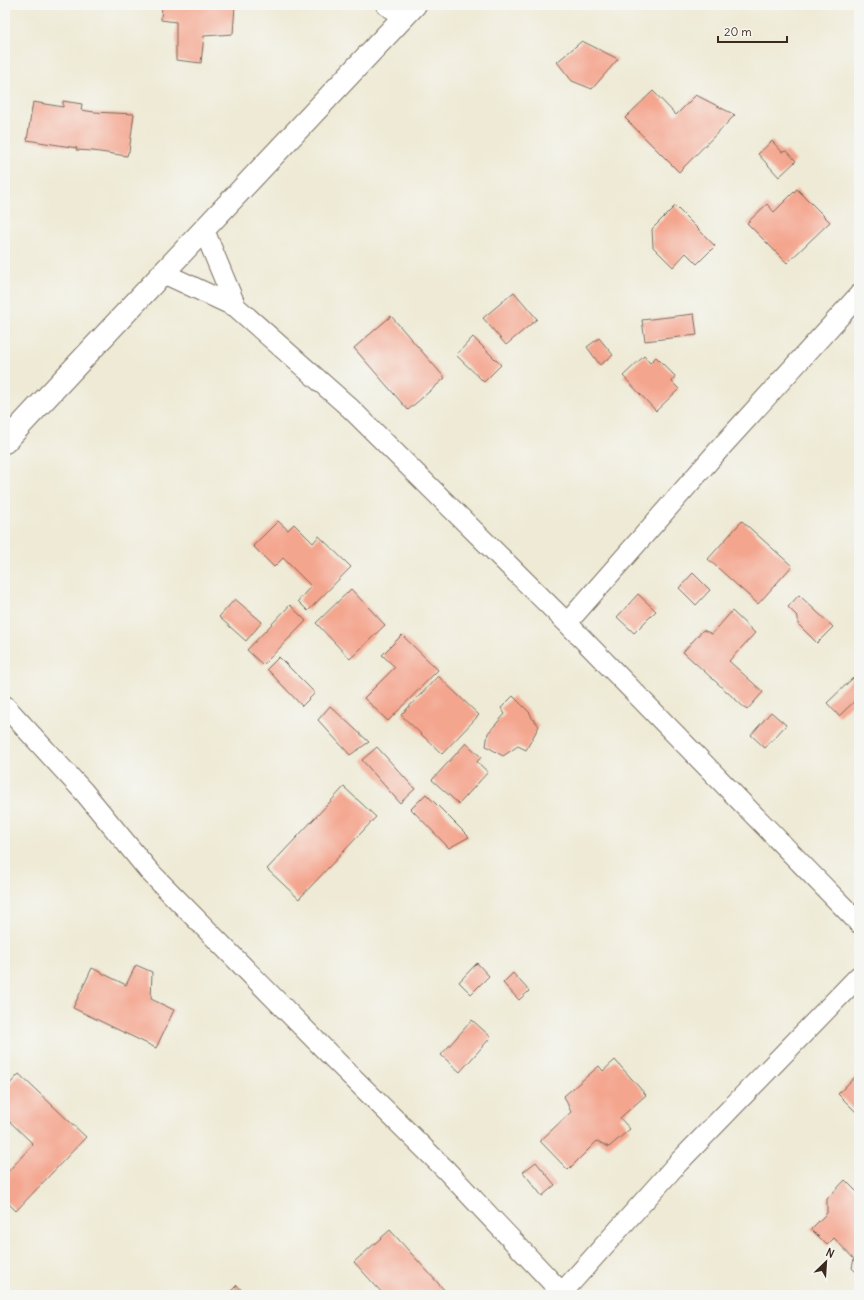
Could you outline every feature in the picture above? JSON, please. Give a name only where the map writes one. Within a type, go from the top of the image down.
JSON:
[{"type":"highway","points":[[5,442],[410,10]]},
{"type":"street","points":[[386,5],[410,10]]},
{"type":"street","points":[[204,230],[236,307]]},
{"type":"street","points":[[163,273],[236,307],[350,408],[567,623],[859,923]]},
{"type":"street","points":[[567,623],[723,444],[859,295]]},
{"type":"street","points":[[5,706],[84,792],[149,871],[326,1051],[446,1170],[561,1294],[677,1164],[859,976]]},
{"type":"building","points":[[162,5],[235,5],[233,34],[204,36],[201,63],[176,60],[176,22],[161,20]]},
{"type":"building","points":[[582,41],[618,59],[592,89],[572,81],[557,62]]},
{"type":"building","points":[[653,91],[676,115],[696,95],[735,115],[679,172],[625,118]]},
{"type":"building","points":[[63,101],[82,104],[81,110],[134,114],[129,152],[127,156],[76,150],[77,148],[27,140],[33,102],[63,107]]},
{"type":"building","points":[[772,141],[782,152],[787,151],[796,161],[779,177],[758,154]]},
{"type":"building","points":[[797,189],[830,222],[787,263],[747,223],[767,204],[774,212]]},
{"type":"building","points":[[675,206],[715,246],[697,264],[686,253],[673,267],[653,247],[652,229]]},
{"type":"building","points":[[514,292],[537,319],[506,345],[483,318]]},
{"type":"building","points":[[694,314],[697,335],[645,341],[642,320]]},
{"type":"building","points":[[391,316],[445,378],[408,410],[354,348]]},
{"type":"building","points":[[473,337],[501,365],[484,382],[456,355]]},
{"type":"building","points":[[599,338],[613,355],[600,365],[587,347]]},
{"type":"building","points":[[644,356],[650,363],[656,357],[675,376],[672,382],[679,389],[656,411],[623,376]]},
{"type":"building","points":[[278,521],[288,530],[294,524],[313,543],[319,536],[351,567],[308,611],[298,601],[311,586],[283,558],[274,567],[253,546]]},
{"type":"building","points":[[742,521],[792,566],[758,604],[708,559]]},
{"type":"building","points":[[693,573],[710,590],[696,605],[679,588]]},
{"type":"building","points":[[351,589],[385,625],[350,659],[316,623]]},
{"type":"building","points":[[638,594],[656,611],[634,633],[617,617]]},
{"type":"building","points":[[799,595],[833,627],[817,643],[798,624],[798,617],[788,607]]},
{"type":"building","points":[[235,599],[262,622],[246,641],[219,617]]},
{"type":"building","points":[[290,605],[306,621],[263,665],[247,650]]},
{"type":"building","points":[[732,611],[755,633],[729,661],[763,692],[747,710],[683,652],[703,630],[712,634]]},
{"type":"building","points":[[402,635],[438,670],[388,721],[364,698],[395,667],[382,655]]},
{"type":"building","points":[[279,657],[315,693],[302,706],[267,669]]},
{"type":"building","points":[[438,676],[479,715],[442,754],[401,715]]},
{"type":"building","points":[[853,678],[859,685],[859,697],[839,716],[827,703]]},
{"type":"building","points":[[513,696],[530,713],[532,718],[539,726],[526,750],[518,746],[503,756],[486,746],[488,733],[505,714],[501,708]]},
{"type":"building","points":[[330,706],[369,742],[350,755],[318,720]]},
{"type":"building","points":[[771,712],[786,725],[765,748],[751,735]]},
{"type":"building","points":[[466,743],[481,757],[477,762],[488,772],[459,804],[432,780]]},
{"type":"building","points":[[377,747],[415,789],[400,803],[362,760]]},
{"type":"building","points":[[344,787],[376,817],[299,899],[267,869]]},
{"type":"building","points":[[426,794],[469,837],[449,848],[411,809]]},
{"type":"building","points":[[477,963],[489,976],[471,994],[459,982]]},
{"type":"building","points":[[136,965],[152,972],[151,999],[174,1010],[156,1048],[73,1008],[92,968],[126,985]]},
{"type":"building","points":[[513,973],[529,991],[519,1000],[503,983]]},
{"type":"building","points":[[472,1020],[491,1037],[460,1072],[441,1055]]},
{"type":"building","points":[[615,1060],[646,1095],[620,1118],[630,1129],[609,1147],[597,1141],[568,1170],[540,1141],[571,1112],[564,1096],[599,1066],[603,1071]]},
{"type":"building","points":[[859,1073],[859,1115],[838,1094]]},
{"type":"building","points":[[19,1074],[86,1137],[16,1211],[5,1200],[5,1175],[33,1144],[5,1117],[5,1089]]},
{"type":"building","points":[[536,1162],[555,1185],[542,1196],[523,1172]]},
{"type":"building","points":[[845,1180],[856,1191],[859,1188],[859,1275],[852,1268],[854,1259],[834,1238],[827,1245],[811,1229],[827,1213],[827,1199]]},
{"type":"building","points":[[390,1230],[447,1293],[445,1295],[384,1295],[354,1262]]},
{"type":"building","points":[[237,1285],[246,1295],[227,1295]]}]
